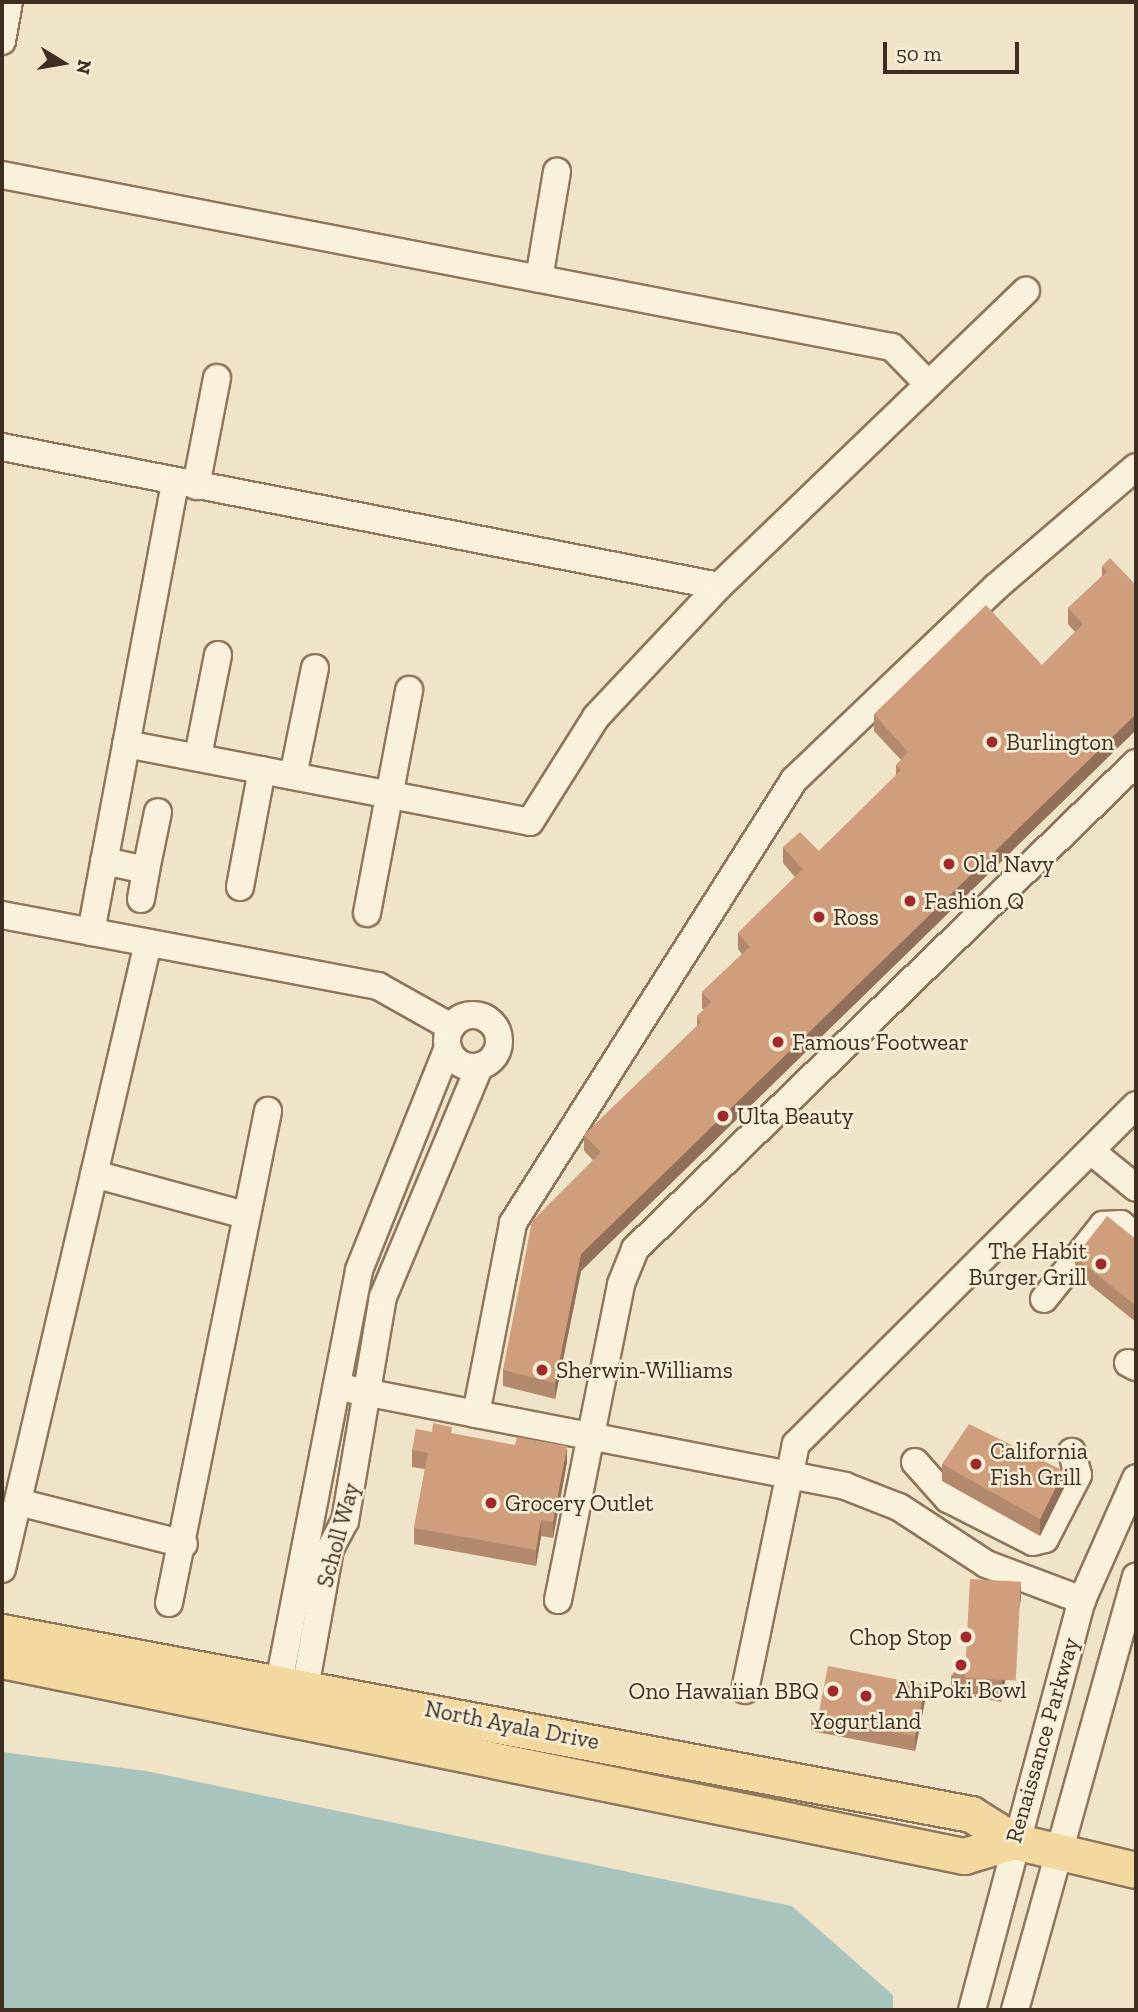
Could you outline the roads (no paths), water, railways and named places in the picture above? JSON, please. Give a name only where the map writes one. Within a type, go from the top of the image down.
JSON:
[{"type":"main road","name":"North Ayala Drive","points":[[2,1632],[290,1698],[428,1750],[964,1856],[1014,1841]]},
{"type":"main road","name":"North Ayala Drive","points":[[2,1660],[290,1698]]},
{"type":"main road","points":[[1014,1841],[1136,1870]]},
{"type":"street","points":[[2,41],[9,2]]},
{"type":"street","points":[[538,279],[557,172]]},
{"type":"street","points":[[2,174],[892,347],[927,383]]},
{"type":"street","points":[[126,744],[530,822],[596,716],[719,586],[927,383],[1026,291]]},
{"type":"street","points":[[91,932],[126,744],[185,484],[217,379]]},
{"type":"street","points":[[2,447],[719,586]]},
{"type":"street","points":[[476,1414],[513,1223],[794,780],[996,587],[1136,467]]},
{"type":"street","points":[[198,756],[218,655]]},
{"type":"street","points":[[293,776],[315,668]]},
{"type":"street","points":[[367,913],[409,690]]},
{"type":"street","points":[[558,1600],[621,1284],[635,1250],[1136,763]]},
{"type":"street","points":[[240,887],[262,769]]},
{"type":"street","points":[[141,899],[158,812]]},
{"type":"street","points":[[104,861],[146,870]]},
{"type":"street","points":[[2,915],[378,986],[450,1037],[457,1061],[479,1067],[498,1049],[494,1024],[470,1014],[450,1037]]},
{"type":"street","points":[[2,1569],[148,943]]},
{"type":"street","name":"Scholl Way","points":[[290,1698],[359,1270],[450,1037]]},
{"type":"street","name":"Scholl Way","points":[[290,1698],[369,1394],[383,1297],[445,1141],[479,1067]]},
{"type":"street","points":[[745,1690],[787,1475],[796,1444],[1136,1105]]},
{"type":"street","points":[[169,1603],[184,1544],[245,1215],[268,1111]]},
{"type":"street","points":[[415,1126],[445,1141]]},
{"type":"street","points":[[1091,1151],[1136,1188]]},
{"type":"street","points":[[94,1174],[245,1215]]},
{"type":"street","points":[[1044,1299],[1103,1225],[1121,1224],[1136,1237]]},
{"type":"street","points":[[339,1387],[845,1486],[899,1507],[986,1564],[1082,1600]]},
{"type":"street","points":[[915,1462],[948,1499],[1033,1542],[1045,1539],[1078,1475],[1072,1451]]},
{"type":"street","name":"Renaissance Parkway","points":[[972,2010],[1014,1841],[1082,1600],[1136,1478]]},
{"type":"street","points":[[18,1502],[184,1544]]},
{"type":"street","name":"Renaissance Parkway","points":[[1015,2010],[1056,1851],[1127,1628],[1136,1577]]},
{"type":"water","points":[[2,1752],[146,1771],[792,1906],[893,1995],[893,2010],[2,2010]]},
{"type":"place","name":"Burlington","points":[[992,742]]},
{"type":"place","name":"Old Navy","points":[[949,864]]},
{"type":"place","name":"Fashion Q","points":[[910,901]]},
{"type":"place","name":"Ross","points":[[819,917]]},
{"type":"place","name":"Famous Footwear","points":[[778,1042]]},
{"type":"place","name":"Ulta Beauty","points":[[723,1116]]},
{"type":"place","name":"The Habit Burger Grill","points":[[1101,1264]]},
{"type":"place","name":"Sherwin-Williams","points":[[542,1370]]},
{"type":"place","name":"California Fish Grill","points":[[976,1464]]},
{"type":"place","name":"Grocery Outlet","points":[[491,1503]]},
{"type":"place","name":"Chop Stop","points":[[966,1637]]},
{"type":"place","name":"AhiPoki Bowl","points":[[961,1665]]},
{"type":"place","name":"Ono Hawaiian BBQ","points":[[833,1691]]},
{"type":"place","name":"Yogurtland","points":[[866,1696]]}]
